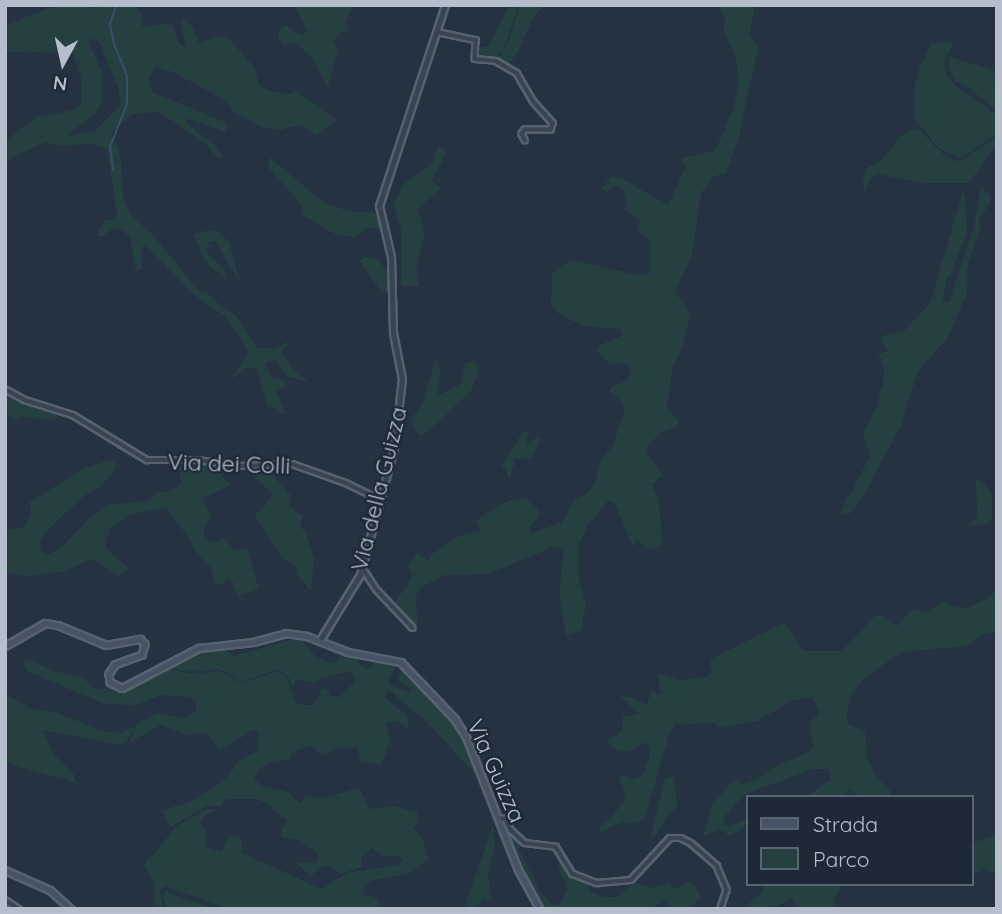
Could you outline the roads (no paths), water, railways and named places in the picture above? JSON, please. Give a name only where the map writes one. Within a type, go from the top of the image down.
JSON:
[{"type":"main road","name":"Via Guizza","points":[[5,646],[45,623],[58,625],[106,645],[140,639],[145,644],[142,655],[116,665],[110,674],[110,682],[122,688],[209,645],[245,643],[286,634],[320,640],[348,652],[401,662],[461,727],[518,869],[540,909]]},
{"type":"main road","points":[[5,870],[50,890],[71,909]]},
{"type":"street","name":"Via della Guizza","points":[[320,640],[351,592],[362,567],[381,500],[403,391],[393,326],[391,257],[379,206],[445,5]]},
{"type":"street","points":[[437,32],[476,40],[475,59],[496,61],[517,73],[533,100],[553,123],[551,130],[525,130],[522,134],[525,139]]},
{"type":"street","name":"Via dei Colli","points":[[5,388],[25,400],[61,410],[89,424],[147,460],[197,460],[240,466],[292,464],[346,483],[381,500]]},
{"type":"street","points":[[362,567],[380,593],[414,628]]},
{"type":"street","points":[[498,818],[506,819],[511,830],[526,843],[556,847],[575,876],[597,883],[631,880],[670,838],[681,838],[717,866],[727,890],[721,909]]},
{"type":"street","points":[[5,900],[19,909]]},
{"type":"waterway","points":[[113,170],[110,147],[127,104],[127,76],[114,44],[110,24],[116,5]]}]
